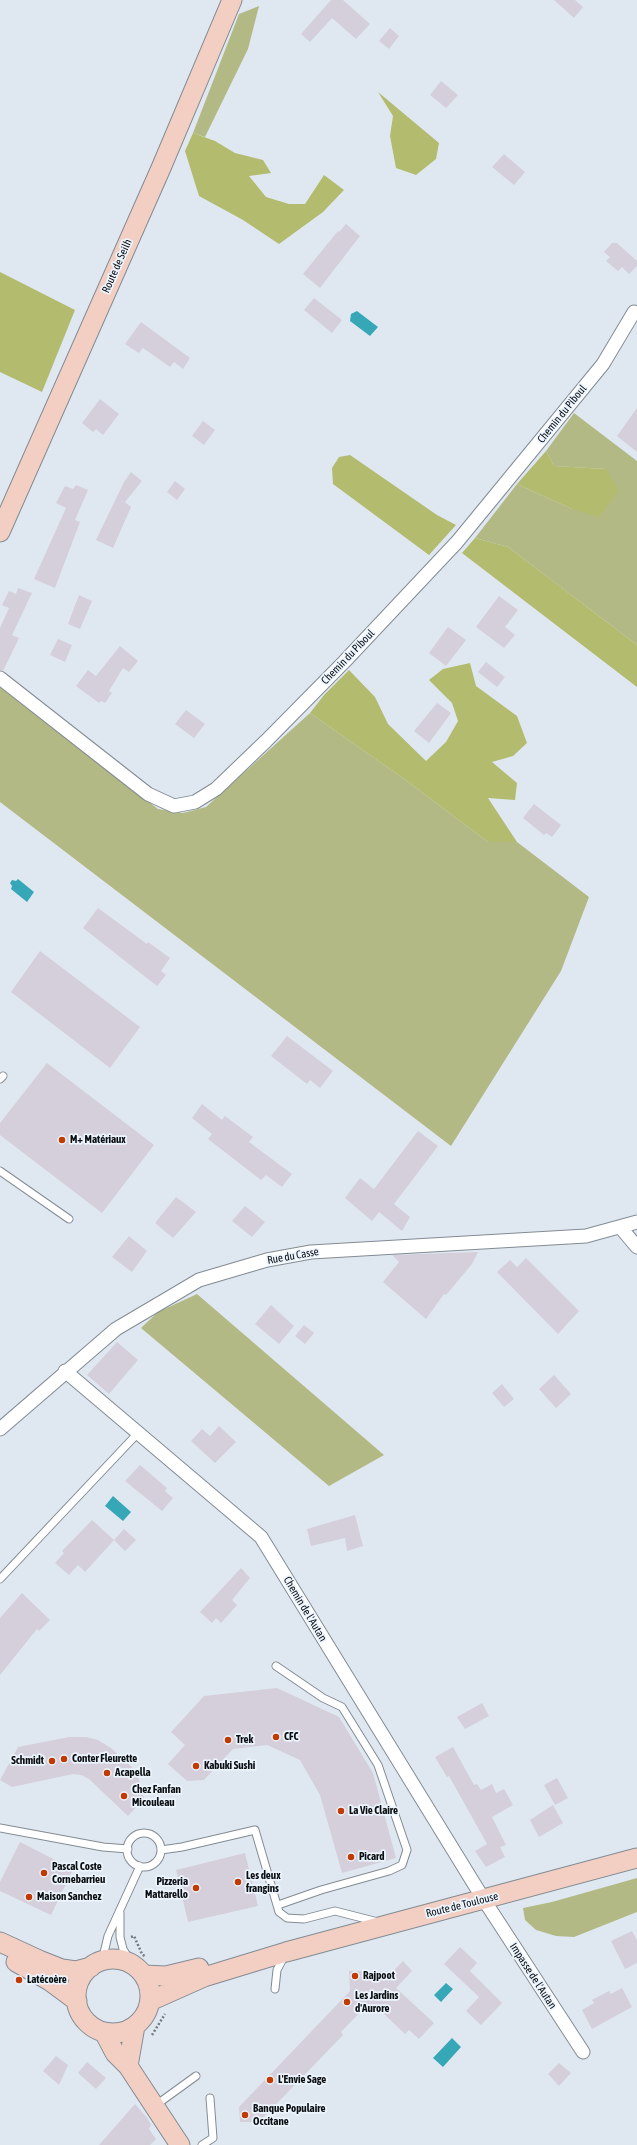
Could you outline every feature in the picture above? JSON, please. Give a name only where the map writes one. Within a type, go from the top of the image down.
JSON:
[{"type":"main road","name":"Route de Seilh","points":[[0,532],[161,168],[232,0]]},
{"type":"main road","name":"Route de Toulouse","points":[[150,2001],[204,1977],[286,1952],[637,1858]]},
{"type":"main road","points":[[0,1942],[62,1969],[76,1971],[97,1964],[123,1960],[142,1967],[150,1991],[150,2001],[142,2019],[135,2026],[120,2032],[104,2032]]},
{"type":"main road","name":"Route de Toulouse","points":[[142,1967],[166,1976],[252,1956],[286,1952]]},
{"type":"main road","points":[[0,1954],[50,1981],[77,2001]]},
{"type":"main road","points":[[97,1964],[79,1982],[77,2001],[80,2011],[86,2021],[104,2032],[115,2053],[130,2059]]},
{"type":"main road","points":[[135,2026],[130,2059],[180,2145]]},
{"type":"street","name":"Chemin du Piboul","points":[[0,678],[148,794],[174,806],[195,802],[216,789],[266,741],[344,662],[457,542],[603,364],[634,312]]},
{"type":"street","name":"Rue du Casse","points":[[0,1429],[65,1371],[116,1329],[164,1299],[199,1280],[267,1260],[311,1252],[488,1243],[586,1236],[621,1228],[637,1222]]},
{"type":"street","points":[[621,1228],[637,1247]]},
{"type":"street","name":"Chemin de l'Autan","points":[[65,1371],[261,1537],[484,1900]]},
{"type":"street","name":"Impasse de l'Autan","points":[[484,1900],[583,2052]]},
{"type":"lane","points":[[0,1171],[69,1219]]},
{"type":"lane","points":[[0,1579],[138,1433]]},
{"type":"lane","points":[[276,1666],[323,1698],[342,1707],[378,1765],[407,1850],[402,1864],[389,1872],[321,1890],[278,1905]]},
{"type":"lane","points":[[0,1828],[103,1847],[128,1849]]},
{"type":"lane","points":[[161,1850],[182,1847],[255,1830],[280,1912],[287,1918],[304,1919],[335,1912],[388,1924]]},
{"type":"lane","points":[[144,1834],[156,1838],[161,1850],[155,1863],[145,1867],[140,1866],[129,1858],[128,1849],[133,1838],[144,1834]]},
{"type":"lane","points":[[97,1964],[140,1866]]},
{"type":"lane","points":[[120,1912],[120,1937],[124,1949],[142,1967]]},
{"type":"lane","points":[[275,1989],[277,1970],[286,1952]]},
{"type":"lane","points":[[156,2105],[196,2076]]},
{"type":"lane","points":[[202,2145],[213,2138],[210,2098]]},
{"type":"path","points":[[120,1937],[134,1936],[142,1954],[142,1967]]},
{"type":"path","points":[[130,2059],[140,2050],[154,2032],[167,2010],[170,2001],[169,1992]]},
{"type":"green space","points":[[259,6],[248,49],[205,137],[193,133],[239,14]]},
{"type":"green space","points":[[378,92],[439,143],[436,159],[416,175],[396,168],[390,136],[393,116]]},
{"type":"green space","points":[[193,133],[215,141],[235,153],[263,160],[271,173],[249,176],[266,197],[289,204],[305,204],[324,175],[344,190],[323,212],[279,244],[243,220],[199,196],[185,151]]},
{"type":"green space","points":[[0,272],[75,310],[42,392],[0,372]]},
{"type":"green space","points":[[574,413],[637,461],[637,645],[508,547],[475,538],[517,484],[572,509],[606,469],[554,466],[546,451]]},
{"type":"green space","points":[[546,451],[554,466],[606,469],[619,491],[599,517],[572,509],[517,484]]},
{"type":"green space","points":[[350,455],[437,515],[456,525],[429,555],[333,484],[332,468],[339,457]]},
{"type":"green space","points":[[475,538],[508,547],[637,645],[637,687],[462,553]]},
{"type":"green space","points":[[470,663],[476,686],[517,716],[527,743],[513,756],[492,762],[517,783],[515,800],[488,798],[517,842],[488,842],[407,781],[310,713],[324,695],[349,670],[375,697],[388,724],[426,761],[446,742],[458,721],[452,703],[429,680],[443,669]]},
{"type":"green space","points":[[0,687],[158,809],[183,813],[206,807],[310,713],[407,781],[488,842],[517,842],[589,897],[561,971],[451,1146],[0,802]]},
{"type":"green space","points":[[197,1294],[384,1455],[329,1486],[141,1328],[158,1312]]},
{"type":"green space","points":[[637,1878],[637,1912],[574,1937],[556,1936],[536,1930],[525,1920],[523,1908],[552,1902]]},
{"type":"water","points":[[357,311],[378,327],[370,336],[350,321],[351,314]]},
{"type":"water","points":[[18,879],[34,892],[27,902],[11,889],[12,886],[10,883],[12,880],[16,881]]},
{"type":"water","points":[[113,1496],[131,1512],[123,1521],[105,1506]]},
{"type":"water","points":[[446,1983],[453,1989],[441,2002],[434,1995]]},
{"type":"water","points":[[452,2038],[461,2047],[443,2067],[433,2058]]},
{"type":"building","points":[[331,0],[343,0],[370,24],[356,39],[332,18],[310,42],[301,34]]},
{"type":"building","points":[[554,0],[575,0],[583,7],[574,18]]},
{"type":"building","points":[[390,28],[399,36],[389,49],[379,41]]},
{"type":"building","points":[[441,81],[458,95],[446,108],[430,95]]},
{"type":"building","points":[[504,154],[525,172],[514,185],[492,167]]},
{"type":"building","points":[[346,224],[360,236],[320,288],[303,274],[338,231],[339,232]]},
{"type":"building","points":[[612,243],[617,243],[637,261],[637,266],[629,274],[622,267],[618,271],[606,261],[610,257],[604,252]]},
{"type":"building","points":[[314,298],[342,320],[332,333],[304,310]]},
{"type":"building","points":[[141,322],[190,358],[183,369],[174,362],[170,367],[143,348],[139,353],[125,344]]},
{"type":"building","points":[[100,399],[119,414],[103,435],[96,429],[93,432],[82,423]]},
{"type":"building","points":[[637,408],[637,452],[617,436]]},
{"type":"building","points":[[203,421],[215,430],[204,445],[192,436]]},
{"type":"building","points":[[131,472],[142,481],[125,502],[131,507],[113,548],[96,540],[124,482]]},
{"type":"building","points":[[175,481],[185,489],[177,500],[167,492]]},
{"type":"building","points":[[76,485],[88,490],[75,520],[80,522],[55,588],[34,579],[66,508],[56,503],[65,486],[73,489]]},
{"type":"building","points":[[18,588],[32,593],[12,635],[19,638],[3,671],[0,670],[0,628],[9,608],[2,605],[9,591],[16,594]]},
{"type":"building","points":[[79,595],[92,601],[80,629],[68,624]]},
{"type":"building","points":[[499,596],[518,610],[505,627],[515,635],[504,648],[476,627]]},
{"type":"building","points":[[448,627],[466,640],[446,666],[429,653]]},
{"type":"building","points":[[58,639],[72,645],[65,662],[50,655]]},
{"type":"building","points":[[120,646],[138,661],[129,672],[123,668],[109,691],[112,693],[105,703],[101,701],[99,703],[76,686],[88,670],[96,676]]},
{"type":"building","points":[[486,662],[505,677],[497,687],[478,672]]},
{"type":"building","points":[[437,703],[451,713],[429,743],[414,731]]},
{"type":"building","points":[[186,710],[205,724],[194,738],[175,724]]},
{"type":"building","points":[[534,804],[561,825],[552,837],[546,833],[544,835],[523,818]]},
{"type":"building","points":[[98,908],[147,944],[148,942],[170,958],[161,971],[166,975],[157,986],[83,928]]},
{"type":"building","points":[[40,951],[140,1027],[110,1068],[11,992]]},
{"type":"building","points":[[287,1036],[333,1071],[320,1088],[310,1080],[307,1084],[271,1056]]},
{"type":"building","points":[[47,1063],[154,1145],[102,1213],[0,1135],[0,1123]]},
{"type":"building","points":[[202,1104],[222,1120],[225,1116],[253,1137],[249,1142],[292,1174],[282,1187],[266,1175],[261,1180],[208,1139],[212,1134],[192,1118]]},
{"type":"building","points":[[418,1131],[438,1146],[394,1204],[410,1217],[402,1231],[379,1212],[372,1221],[345,1198],[360,1178],[374,1189]]},
{"type":"building","points":[[176,1197],[196,1212],[173,1238],[155,1223]]},
{"type":"building","points":[[245,1206],[265,1222],[252,1237],[232,1221]]},
{"type":"building","points":[[129,1236],[147,1251],[132,1272],[112,1257]]},
{"type":"building","points":[[478,1252],[472,1264],[446,1295],[444,1294],[426,1319],[383,1282],[399,1262],[392,1255]]},
{"type":"building","points":[[526,1258],[579,1311],[558,1334],[497,1272],[510,1260],[517,1267]]},
{"type":"building","points":[[271,1305],[294,1326],[279,1344],[255,1324]]},
{"type":"building","points":[[304,1325],[314,1333],[305,1344],[295,1336]]},
{"type":"building","points":[[117,1342],[138,1360],[109,1394],[87,1375]]},
{"type":"building","points":[[554,1375],[571,1394],[556,1408],[539,1389]]},
{"type":"building","points":[[502,1384],[514,1399],[504,1407],[492,1393]]},
{"type":"building","points":[[219,1426],[236,1442],[215,1463],[191,1441],[202,1429],[210,1436]]},
{"type":"building","points":[[140,1465],[167,1488],[165,1491],[173,1498],[162,1511],[125,1481]]},
{"type":"building","points":[[355,1515],[363,1546],[347,1551],[345,1538],[311,1546],[307,1529]]},
{"type":"building","points":[[92,1520],[114,1540],[85,1572],[78,1565],[69,1575],[55,1563],[64,1553],[62,1551]]},
{"type":"building","points":[[124,1529],[136,1540],[125,1551],[114,1540]]},
{"type":"building","points":[[241,1568],[250,1578],[232,1600],[237,1605],[221,1623],[216,1618],[212,1623],[200,1612]]},
{"type":"building","points":[[22,1593],[50,1620],[39,1631],[37,1629],[0,1675],[0,1618]]},
{"type":"building","points":[[277,1688],[339,1717],[373,1773],[396,1858],[342,1873],[320,1795],[300,1760],[267,1745],[233,1749],[204,1780],[187,1781],[168,1764],[185,1745],[171,1732],[204,1696]]},
{"type":"building","points":[[482,1703],[489,1716],[465,1729],[457,1717]]},
{"type":"building","points":[[69,1737],[86,1737],[98,1740],[111,1748],[137,1772],[144,1799],[128,1816],[89,1779],[81,1775],[73,1774],[12,1787],[0,1780],[18,1747]]},
{"type":"building","points":[[453,1747],[474,1785],[477,1784],[481,1790],[492,1784],[496,1793],[504,1789],[513,1805],[492,1817],[506,1845],[500,1847],[505,1857],[486,1867],[475,1851],[487,1844],[449,1776],[447,1777],[435,1757]]},
{"type":"building","points":[[557,1778],[568,1798],[555,1805],[544,1785]]},
{"type":"building","points":[[553,1805],[563,1823],[539,1837],[530,1820]]},
{"type":"building","points":[[20,1842],[73,1869],[51,1915],[0,1891],[0,1882]]},
{"type":"building","points":[[245,1853],[258,1906],[188,1922],[176,1870]]},
{"type":"building","points":[[632,1931],[637,1940],[637,1963],[625,1969],[611,1941]]},
{"type":"building","points":[[460,1947],[477,1963],[470,1971],[502,2003],[481,2025],[466,2011],[479,1997],[444,1964]]},
{"type":"building","points":[[403,1961],[412,1971],[396,1988],[434,2023],[419,2039],[409,2030],[405,2034],[383,2013],[365,2007],[341,2032],[343,2035],[259,2122],[240,2122],[239,2107],[350,1991],[349,1971],[393,1971]]},
{"type":"building","points":[[622,1988],[632,2007],[592,2029],[582,2010],[594,2003],[592,2000],[609,1991],[611,1994]]},
{"type":"building","points":[[56,2056],[68,2065],[59,2085],[43,2071]]},
{"type":"building","points":[[87,2062],[106,2078],[96,2089],[78,2073]]},
{"type":"building","points":[[559,2063],[571,2073],[559,2086],[548,2074]]},
{"type":"building","points":[[135,2104],[148,2119],[151,2125],[149,2129],[156,2139],[150,2145],[99,2145]]},
{"type":"place","name":"M+ Matériaux","points":[[62,1140]]},
{"type":"place","name":"CFC","points":[[276,1737]]},
{"type":"place","name":"Trek","points":[[228,1740]]},
{"type":"place","name":"Conter Fleurette","points":[[64,1759]]},
{"type":"place","name":"Schmidt","points":[[52,1761]]},
{"type":"place","name":"Kabuki Sushi","points":[[196,1766]]},
{"type":"place","name":"Acapella","points":[[107,1773]]},
{"type":"place","name":"Chez Fanfan Micouleau","points":[[124,1796]]},
{"type":"place","name":"La Vie Claire","points":[[341,1811]]},
{"type":"place","name":"Picard","points":[[351,1857]]},
{"type":"place","name":"Pascal Coste Cornebarrieu","points":[[44,1873]]},
{"type":"place","name":"Les deux frangins","points":[[238,1882]]},
{"type":"place","name":"Pizzeria Mattarello","points":[[196,1888]]},
{"type":"place","name":"Maison Sanchez","points":[[29,1897]]},
{"type":"place","name":"Rajpoot","points":[[355,1976]]},
{"type":"place","name":"Latécoère","points":[[19,1980]]},
{"type":"place","name":"Les Jardins d'Aurore","points":[[347,2002]]},
{"type":"place","name":"L'Envie Sage","points":[[270,2080]]},
{"type":"place","name":"Banque Populaire Occitane","points":[[245,2115]]}]
